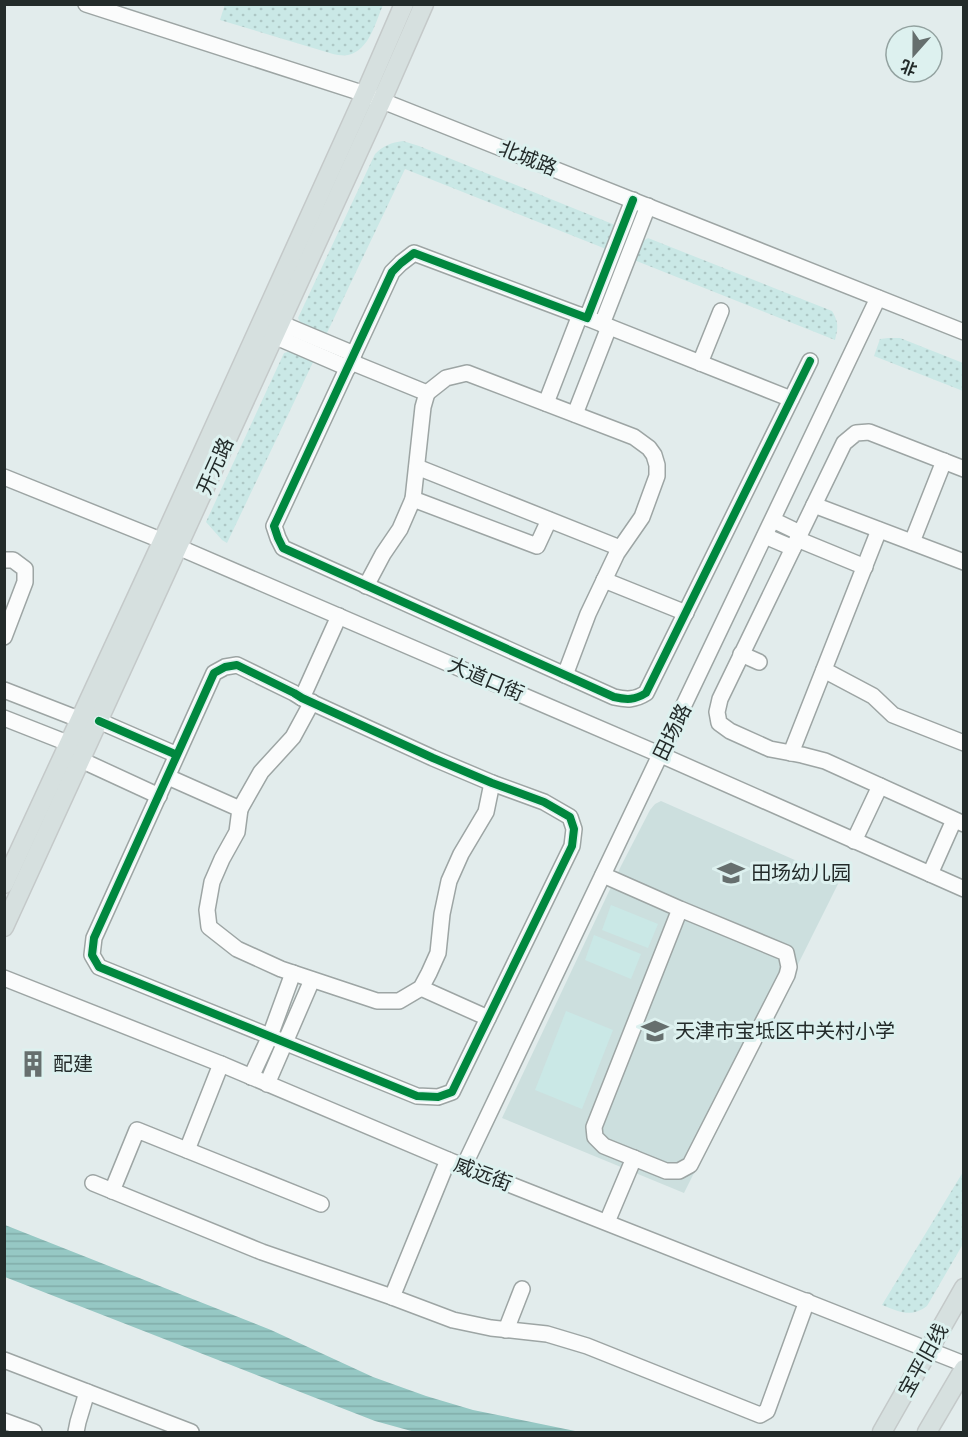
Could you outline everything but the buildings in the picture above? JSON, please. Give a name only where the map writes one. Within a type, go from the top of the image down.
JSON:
[{"type":"main road","name":"开元路","points":[[171,544],[277,330],[374,97],[404,4]]},
{"type":"main road","name":"开元路","points":[[4,927],[81,760],[90,720],[374,97],[424,4]]},
{"type":"main road","name":"开元路","points":[[4,884],[70,744],[90,720]]},
{"type":"main road","name":"宝平旧线","points":[[882,1432],[963,1288]]},
{"type":"main road","name":"宝平旧线","points":[[927,1432],[963,1369]]},
{"type":"street","name":"北城路","points":[[86,4],[374,97],[963,332]]},
{"type":"street","points":[[546,403],[633,200]]},
{"type":"street","points":[[575,414],[648,206]]},
{"type":"street","points":[[791,399],[605,325],[414,253],[392,272],[274,526],[283,548],[614,697],[626,700],[638,698],[646,693],[810,361]]},
{"type":"street","name":"田场路","points":[[464,1166],[878,298]]},
{"type":"street","points":[[700,363],[721,311]]},
{"type":"street","points":[[277,330],[428,393]]},
{"type":"street","points":[[366,586],[400,529],[413,499],[423,407],[428,393],[446,378],[467,373],[634,437],[649,448],[654,455],[657,476],[642,517],[620,548],[588,614],[565,675]]},
{"type":"street","points":[[930,874],[959,822],[825,761],[770,749],[730,731],[719,723],[717,712],[720,699],[741,654],[844,443],[856,433],[869,432],[963,469]]},
{"type":"street","points":[[912,542],[944,461]]},
{"type":"street","points":[[417,468],[620,548]]},
{"type":"street","name":"大道口街","points":[[4,477],[171,544],[339,616],[963,889]]},
{"type":"street","points":[[413,499],[537,546],[549,520]]},
{"type":"street","points":[[814,505],[963,562]]},
{"type":"street","points":[[772,520],[796,540]]},
{"type":"street","points":[[791,753],[879,530]]},
{"type":"street","points":[[765,536],[796,540],[865,567]]},
{"type":"street","points":[[4,560],[13,560],[25,569],[25,582],[10,602],[4,637]]},
{"type":"street","points":[[604,580],[686,613]]},
{"type":"street","points":[[339,616],[293,737],[261,772],[240,809],[237,832],[212,882],[207,910],[209,927],[237,949],[293,974],[377,1001],[399,1001],[421,988],[438,953],[442,914],[449,881],[460,854],[486,812],[492,783]]},
{"type":"street","points":[[741,654],[759,662]]},
{"type":"street","points":[[237,665],[433,758],[544,802],[570,817],[574,829],[572,846],[452,1092],[438,1098],[417,1096],[99,967],[92,955],[94,938],[177,755],[214,673],[225,667],[237,665]]},
{"type":"street","points":[[824,670],[873,696],[893,715],[963,743]]},
{"type":"street","points":[[4,690],[90,720],[177,755]]},
{"type":"street","points":[[4,718],[70,744]]},
{"type":"street","points":[[81,760],[159,796]]},
{"type":"street","points":[[168,777],[240,809]]},
{"type":"street","points":[[855,841],[880,786]]},
{"type":"street","points":[[603,875],[786,953],[789,967],[690,1166],[679,1171],[666,1171],[604,1146],[595,1137],[594,1127],[680,909]]},
{"type":"street","points":[[251,1077],[270,1036],[293,974]]},
{"type":"street","name":"威远街","points":[[4,978],[221,1064],[448,1160],[963,1364]]},
{"type":"street","points":[[267,1084],[312,980]]},
{"type":"street","points":[[421,988],[488,1018]]},
{"type":"street","points":[[187,1150],[221,1064]]},
{"type":"street","points":[[112,1191],[137,1130],[321,1204]]},
{"type":"street","points":[[607,1222],[633,1158]]},
{"type":"street","points":[[392,1297],[448,1160]]},
{"type":"street","points":[[93,1183],[262,1252],[453,1320],[491,1328],[546,1334],[587,1346],[760,1415],[767,1411],[807,1301]]},
{"type":"street","points":[[506,1330],[522,1289]]},
{"type":"street","points":[[4,1360],[191,1432]]},
{"type":"street","points":[[76,1432],[87,1392]]},
{"type":"street","points":[[4,1421],[34,1432]]},
{"type":"shaded area","points":[[225,4],[383,5],[366,42],[355,52],[345,55],[333,54],[220,20]]},
{"type":"shaded area","points":[[403,141],[615,225],[606,249],[405,169],[326,335],[301,324],[298,318],[375,154],[381,148]]},
{"type":"shaded area","points":[[648,238],[832,311],[837,325],[835,340],[634,260],[643,241]]},
{"type":"shaded area","points":[[900,338],[963,363],[963,391],[874,356],[880,339]]},
{"type":"shaded area","points":[[291,351],[315,358],[227,543],[206,522],[284,353]]},
{"type":"shaded area","name":"天津市宝坻区中关村小学","points":[[661,801],[840,880],[684,1193],[502,1118],[621,866],[650,810]]},
{"type":"shaded area","points":[[611,905],[658,924],[648,948],[602,930]]},
{"type":"shaded area","points":[[594,935],[641,954],[631,979],[585,960]]},
{"type":"shaded area","points":[[566,1011],[613,1030],[582,1109],[535,1090]]},
{"type":"shaded area","points":[[963,1172],[963,1244],[927,1306],[910,1313],[882,1305]]},
{"type":"water","points":[[5,1225],[271,1330],[373,1377],[473,1410],[580,1432],[415,1432],[375,1421],[5,1277]]},
{"type":"cycle path","points":[[633,200],[587,318],[414,253],[401,263],[392,272],[274,526],[283,548],[614,697],[627,699],[638,697],[646,693],[810,361]]},
{"type":"cycle path","points":[[99,721],[177,755],[214,673],[225,667],[237,665],[302,698],[433,758],[544,802],[570,817],[574,829],[572,846],[452,1092],[438,1097],[417,1096],[99,967],[92,955],[94,938],[177,755]]},
{"type":"place","name":"田场幼儿园","points":[[731,873]]},
{"type":"place","name":"天津市宝坻区中关村小学","points":[[655,1031]]},
{"type":"place","name":"配建","points":[[33,1064]]}]
